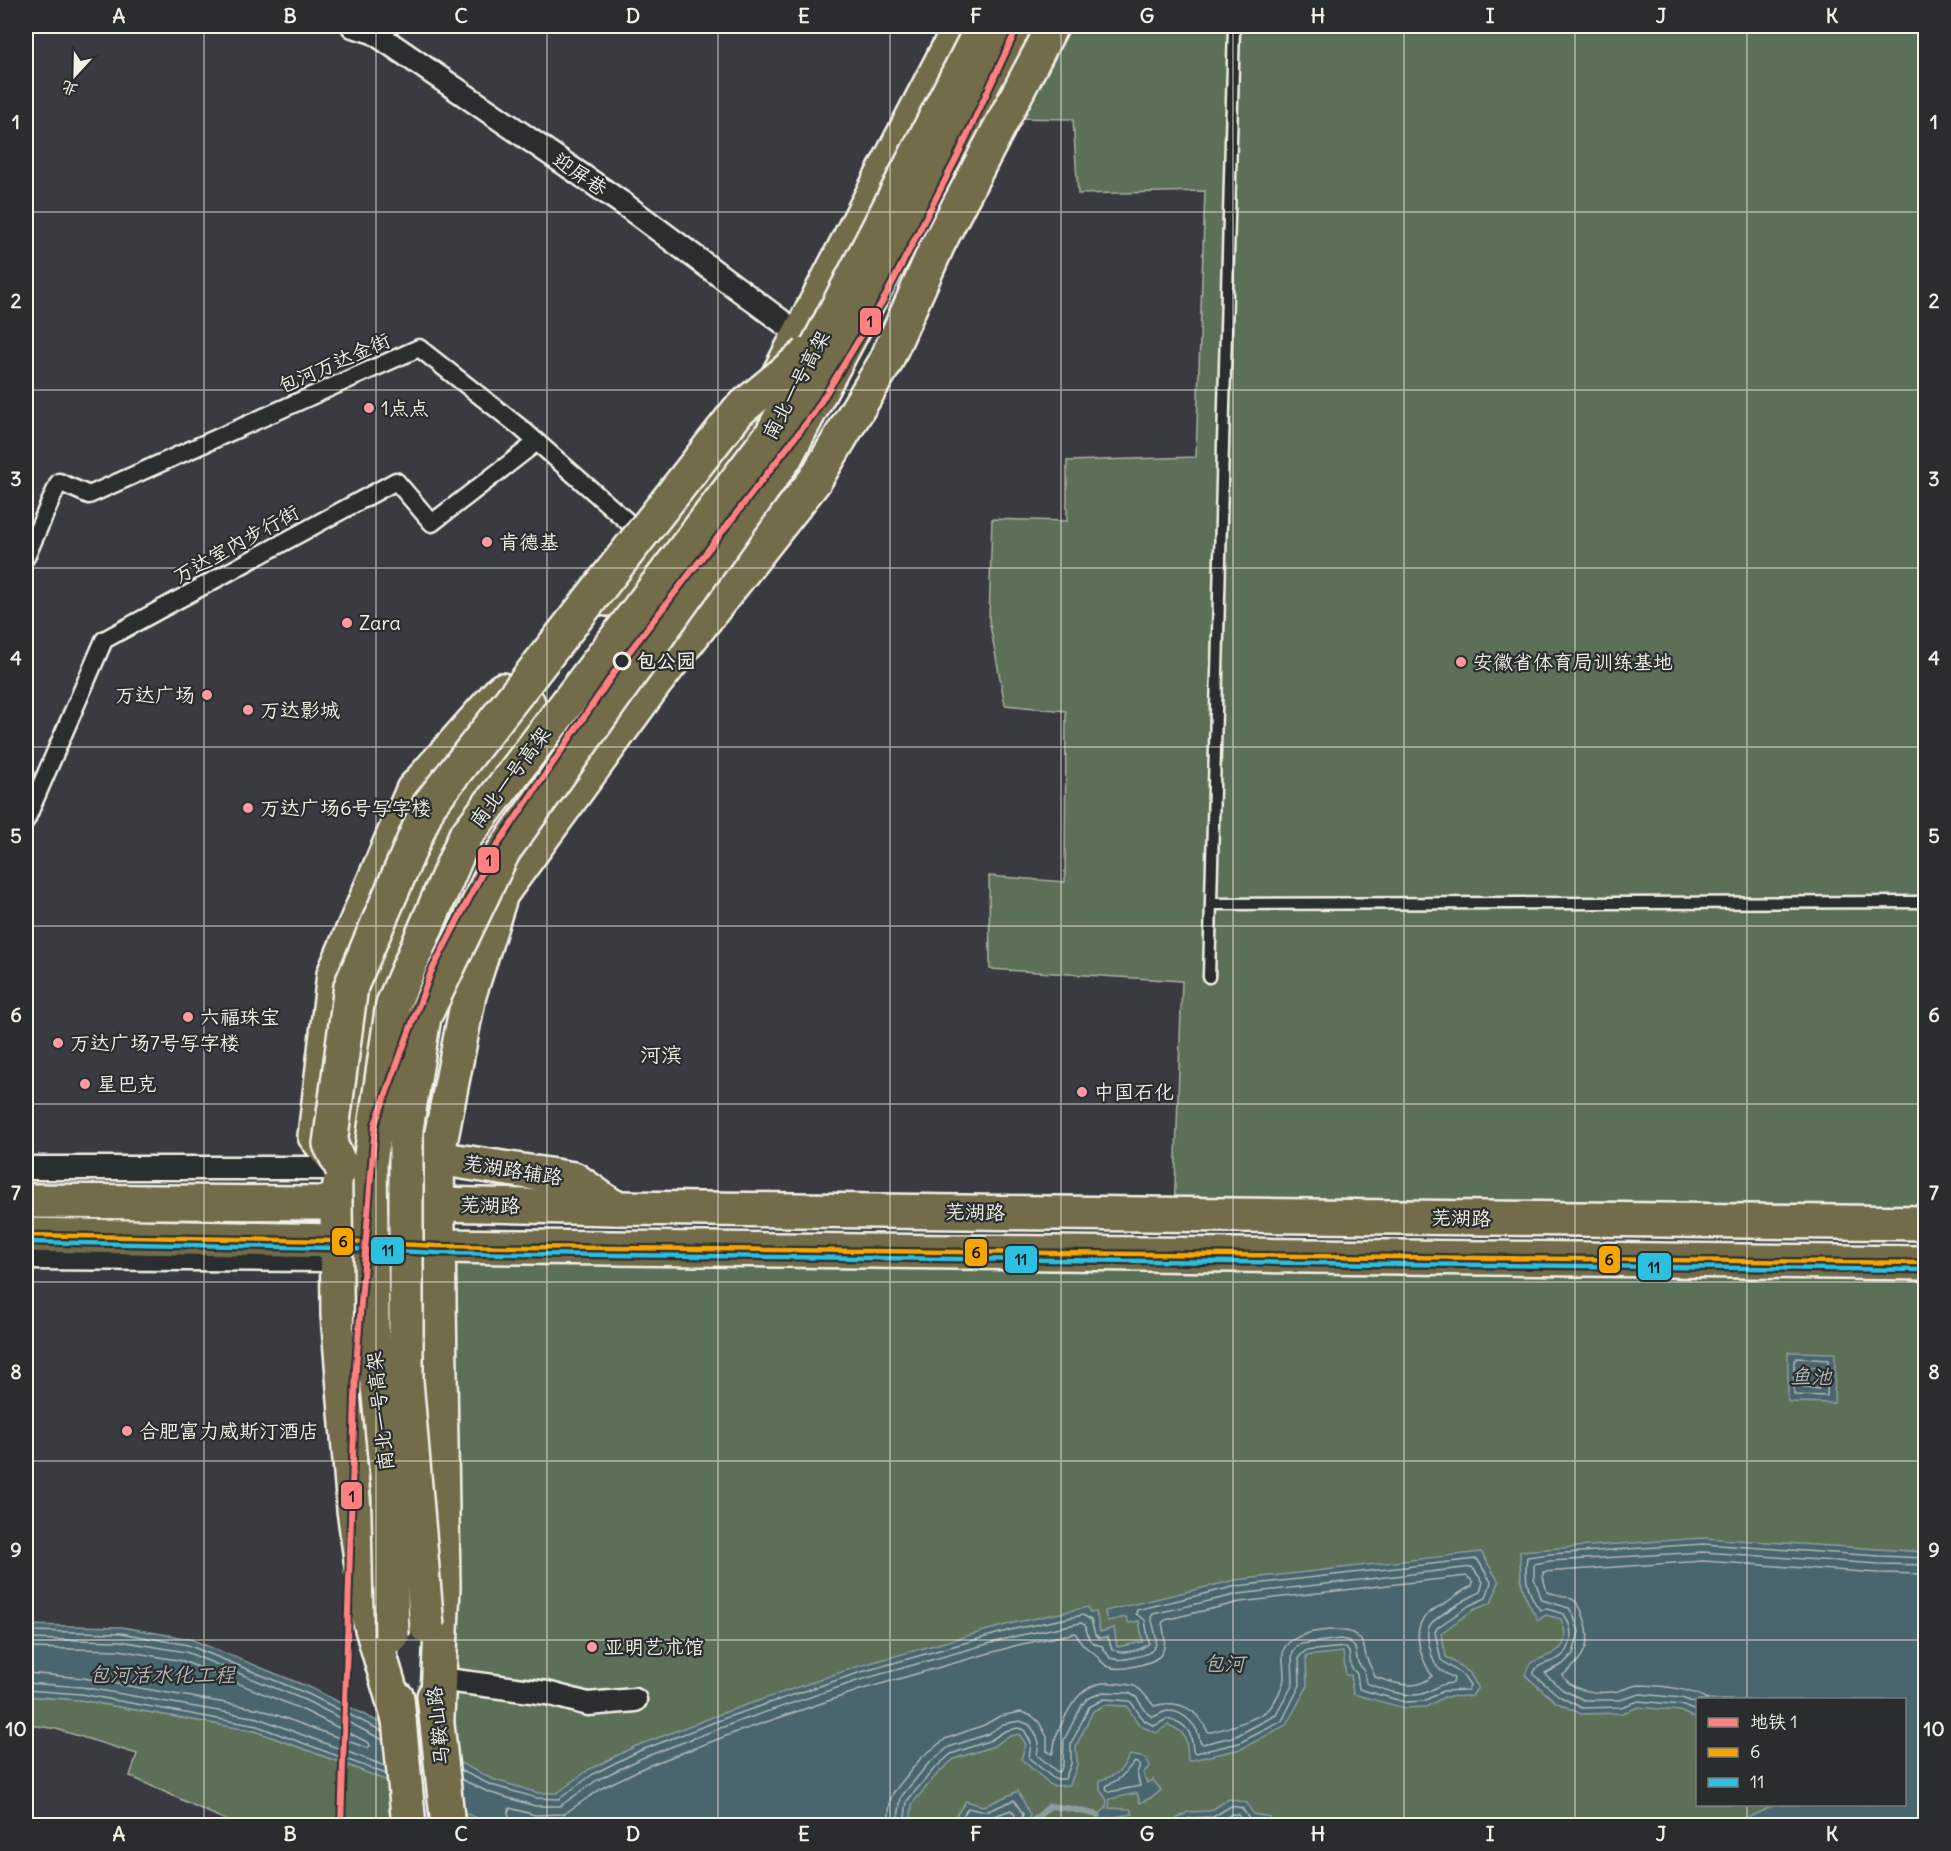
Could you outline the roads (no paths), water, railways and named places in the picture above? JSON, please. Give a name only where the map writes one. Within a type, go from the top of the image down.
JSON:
[{"type":"main road","points":[[399,1720],[370,1622],[354,1510],[339,1315],[337,1203],[373,976],[445,819],[564,653],[610,594],[656,547],[754,422],[809,340],[960,26]]},
{"type":"main road","name":"南北一号高架","points":[[392,1636],[389,1496],[372,1326],[370,1162],[393,1004],[465,837],[772,434],[809,340],[984,26]]},
{"type":"main road","name":"南北一号高架","points":[[427,1627],[406,1369],[406,1129],[424,1017],[503,852],[785,458],[1014,26]]},
{"type":"main road","points":[[437,1717],[443,1587],[436,1158],[470,995],[501,894],[655,682],[815,480],[885,363],[938,244],[1051,26]]},
{"type":"main road","points":[[938,244],[999,152],[1065,26]]},
{"type":"main road","points":[[342,1168],[330,1144],[351,986],[429,805],[738,411],[809,340]]},
{"type":"main road","name":"芜湖路辅路","points":[[436,1158],[574,1179],[615,1208]]},
{"type":"main road","name":"芜湖路","points":[[26,1201],[1926,1223]]},
{"type":"main road","name":"芜湖路","points":[[26,1235],[337,1251],[437,1246],[1926,1263]]},
{"type":"main road","name":"马鞍山路","points":[[427,1627],[448,1824]]},
{"type":"main road","name":"马鞍山路","points":[[392,1636],[408,1820]]},
{"type":"street","name":"迎屏巷","points":[[353,26],[373,32],[615,198],[809,340]]},
{"type":"street","name":"包河万达金街","points":[[26,557],[59,482],[89,495],[419,348],[537,442],[656,547]]},
{"type":"street","name":"万达室内步行街","points":[[26,820],[104,640],[396,481],[432,523],[537,442]]},
{"type":"street","points":[[26,1167],[342,1168]]},
{"type":"street","points":[[26,1258],[337,1251]]},
{"type":"street","points":[[439,1679],[547,1693],[588,1704],[635,1700]]},
{"type":"lane","points":[[1209,977],[1234,26]]},
{"type":"lane","points":[[1211,904],[1926,902]]},
{"type":"water","name":"鱼池","points":[[1788,1352],[1835,1353],[1834,1403],[1788,1402]]},
{"type":"water","points":[[1703,1538],[1925,1552],[1925,1825],[1732,1825],[1773,1806],[1906,1806],[1906,1698],[1696,1698],[1696,1719],[1680,1711],[1639,1707],[1622,1713],[1581,1714],[1556,1702],[1525,1675],[1532,1662],[1555,1652],[1564,1643],[1565,1637],[1561,1619],[1546,1615],[1538,1620],[1532,1611],[1523,1587],[1520,1551]]},
{"type":"water","name":"包河","points":[[1481,1552],[1499,1582],[1491,1603],[1473,1610],[1441,1633],[1446,1657],[1469,1672],[1478,1687],[1472,1696],[1444,1697],[1426,1707],[1404,1708],[1353,1694],[1351,1675],[1346,1675],[1343,1652],[1306,1656],[1307,1687],[1286,1725],[1241,1749],[1188,1761],[1187,1743],[1183,1734],[1175,1728],[1168,1725],[1156,1733],[1139,1725],[1127,1706],[1105,1705],[1093,1711],[1076,1746],[1077,1765],[1070,1785],[1052,1786],[1021,1759],[1026,1744],[1019,1734],[1007,1737],[994,1746],[954,1759],[938,1773],[912,1804],[910,1826],[494,1825],[353,1767],[255,1731],[80,1700],[26,1696],[26,1625],[122,1627],[190,1639],[311,1688],[492,1779],[538,1793],[557,1793],[590,1769],[636,1746],[726,1712],[856,1667],[1013,1623],[1088,1607],[1090,1613],[1096,1612],[1100,1632],[1114,1628],[1117,1647],[1143,1642],[1139,1621],[1129,1623],[1126,1617],[1107,1621],[1105,1611],[1236,1580]]},
{"type":"water","points":[[1130,1755],[1146,1758],[1150,1766],[1143,1773],[1147,1783],[1153,1780],[1161,1790],[1140,1803],[1137,1793],[1110,1799],[1109,1808],[1130,1809],[1133,1814],[1101,1819],[1098,1815],[1106,1808],[1107,1800],[1100,1790],[1100,1780],[1118,1772]]},
{"type":"water","points":[[1018,1791],[1030,1815],[1025,1825],[949,1825],[966,1801],[982,1806]]},
{"type":"water","points":[[1229,1799],[1247,1803],[1253,1814],[1270,1817],[1274,1825],[1166,1825],[1188,1812],[1210,1811]]},
{"type":"waterway","points":[[1030,1826],[1050,1806],[1098,1815]]},
{"type":"metro line","name":"1","points":[[341,1826],[356,1366],[375,1124],[431,972],[494,850],[622,661],[814,413],[885,297],[957,157],[1018,26]]},
{"type":"place","name":"1点点","points":[[369,408]]},
{"type":"place","name":"肯德基","points":[[487,542]]},
{"type":"place","name":"Zara","points":[[347,623]]},
{"type":"place","name":"包公园","points":[[622,661]]},
{"type":"place","name":"安徽省体育局训练基地","points":[[1461,662]]},
{"type":"place","name":"万达广场","points":[[207,695]]},
{"type":"place","name":"万达影城","points":[[248,710]]},
{"type":"place","name":"万达广场6号写字楼","points":[[248,808]]},
{"type":"place","name":"六福珠宝","points":[[188,1017]]},
{"type":"place","name":"万达广场7号写字楼","points":[[58,1043]]},
{"type":"place","name":"星巴克","points":[[85,1084]]},
{"type":"place","name":"中国石化","points":[[1082,1092]]},
{"type":"place","name":"合肥富力威斯汀酒店","points":[[127,1431]]},
{"type":"place","name":"亚明艺术馆","points":[[592,1647]]},
{"type":"district","name":"河滨","points":[[661,1055]]},
{"type":"water label","name":"包河活水化工程","points":[[162,1675]]}]
